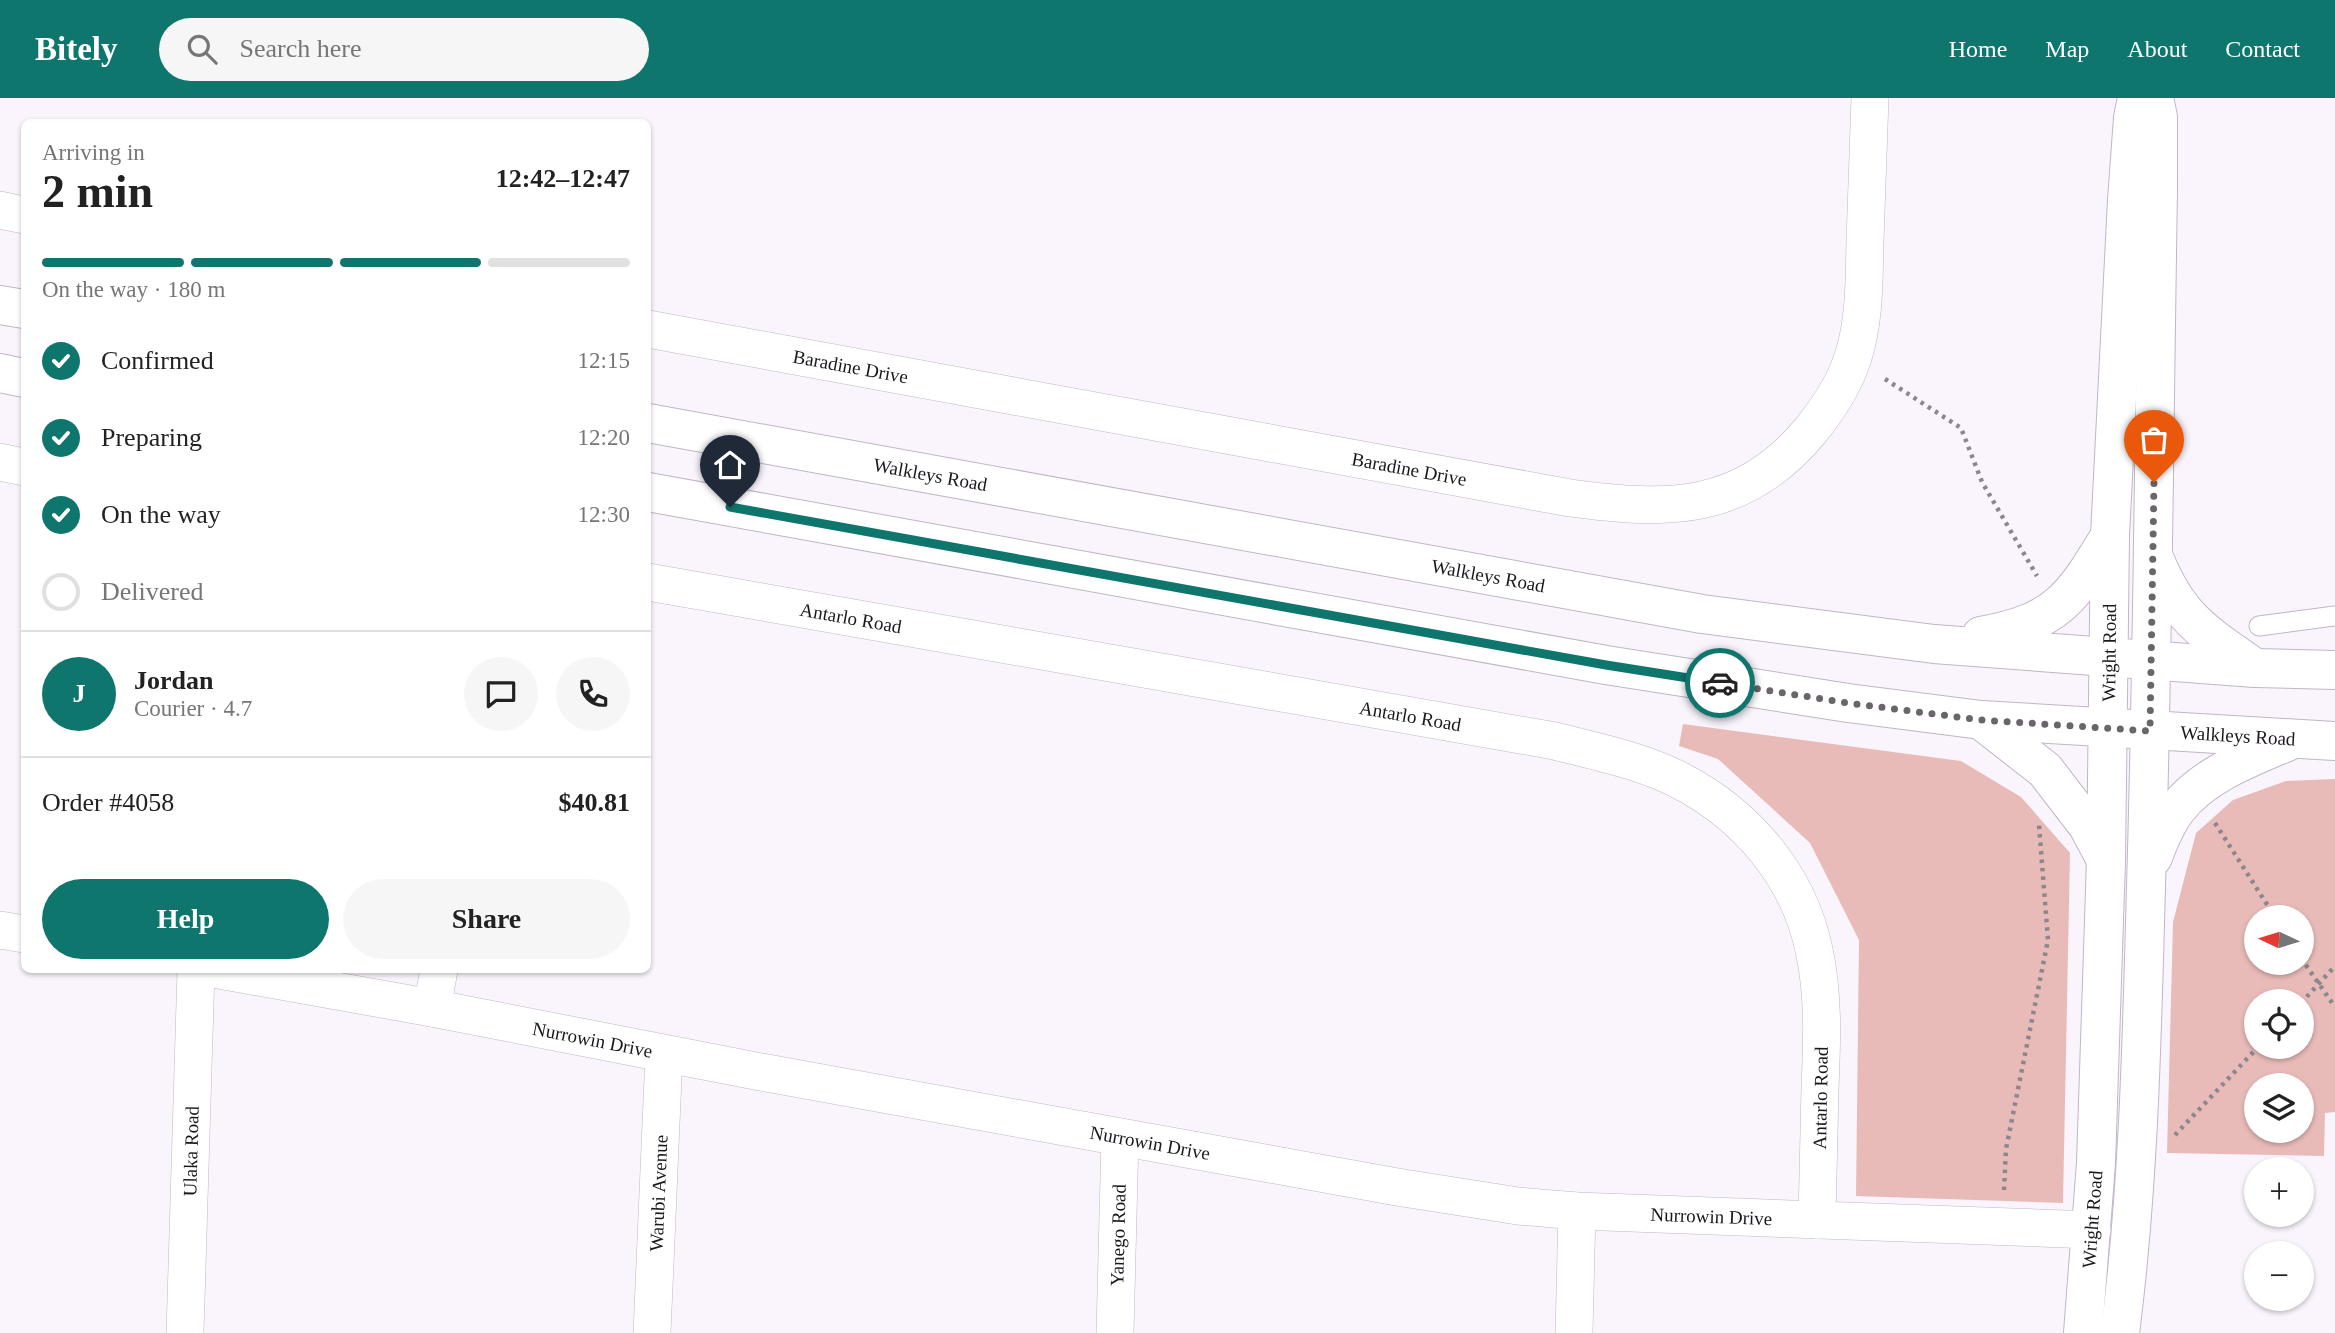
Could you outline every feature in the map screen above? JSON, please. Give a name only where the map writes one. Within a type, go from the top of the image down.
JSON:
[{"type":"main road","name":"Wright Road","points":[[2083,1333],[2092,1230],[2106,860],[2110,536],[2127,200],[2137,98]]},
{"type":"main road","name":"Wright Road","points":[[2120,1333],[2129,1264],[2143,1007],[2147,872],[2158,192],[2158,117],[2154,98]]},
{"type":"main road","points":[[0,305],[21,308]]},
{"type":"main road","points":[[0,373],[21,377]]},
{"type":"main road","name":"Walkleys Road","points":[[651,424],[1702,614],[1934,644],[2255,668],[2335,670]]},
{"type":"main road","name":"Walkleys Road","points":[[651,493],[1606,665],[1848,703],[1981,720],[2335,741]]},
{"type":"main road","points":[[1934,644],[2005,632],[2030,625],[2044,617],[2055,610],[2076,588],[2110,536]]},
{"type":"main road","points":[[2154,558],[2173,598],[2186,615],[2255,668]]},
{"type":"main road","points":[[1981,720],[2045,770],[2088,826],[2106,860]]},
{"type":"main road","points":[[2147,872],[2170,819],[2189,795],[2228,769],[2291,740]]},
{"type":"street","name":"Baradine Drive","points":[[651,330],[1570,498],[1645,506],[1689,503],[1727,493],[1765,472],[1793,451],[1834,397],[1853,358],[1862,314],[1870,98]]},
{"type":"street","points":[[0,210],[21,214]]},
{"type":"street","points":[[0,463],[21,466]]},
{"type":"street","name":"Antarlo Road","points":[[651,583],[1555,741],[1610,755],[1679,780],[1704,794],[1752,833],[1787,877],[1805,918],[1814,950],[1822,1044],[1817,1220]]},
{"type":"street","points":[[0,930],[21,934]]},
{"type":"street","name":"Ulaka Road","points":[[185,1333],[196,973]]},
{"type":"street","name":"Nurrowin Drive","points":[[236,973],[1410,1190],[1518,1206],[1577,1211],[2092,1230]]},
{"type":"street","points":[[432,1008],[438,973]]},
{"type":"street","name":"Warubi Avenue","points":[[652,1333],[664,1054]]},
{"type":"street","name":"Yanego Road","points":[[1115,1333],[1120,1137]]},
{"type":"street","points":[[1574,1333],[1577,1211]]},
{"type":"lane","points":[[2259,626],[2335,617]]},
{"type":"path","points":[[1881,377],[1961,428],[1982,482],[2025,559],[2043,585]]},
{"type":"path","points":[[2004,1190],[2006,1149],[2048,940],[2038,817]]},
{"type":"path","points":[[2211,817],[2267,905]]},
{"type":"path","points":[[2314,989],[2335,966]]},
{"type":"path","points":[[2312,975],[2335,1007]]},
{"type":"path","points":[[2168,1142],[2247,1059]]},
{"type":"shaded area","points":[[1683,724],[1961,761],[2021,797],[2070,853],[2063,1203],[1856,1196],[1859,940],[1810,843],[1718,759],[1679,746]]},
{"type":"shaded area","points":[[2335,779],[2335,1112],[2325,1113],[2324,1156],[2167,1153],[2173,922],[2196,833],[2233,800],[2286,781]]},
{"type":"way so far","points":[[1720,683],[1981,720],[2150,731],[2154,482]]},
{"type":"route","points":[[730,507],[1606,665],[1720,683]]}]
